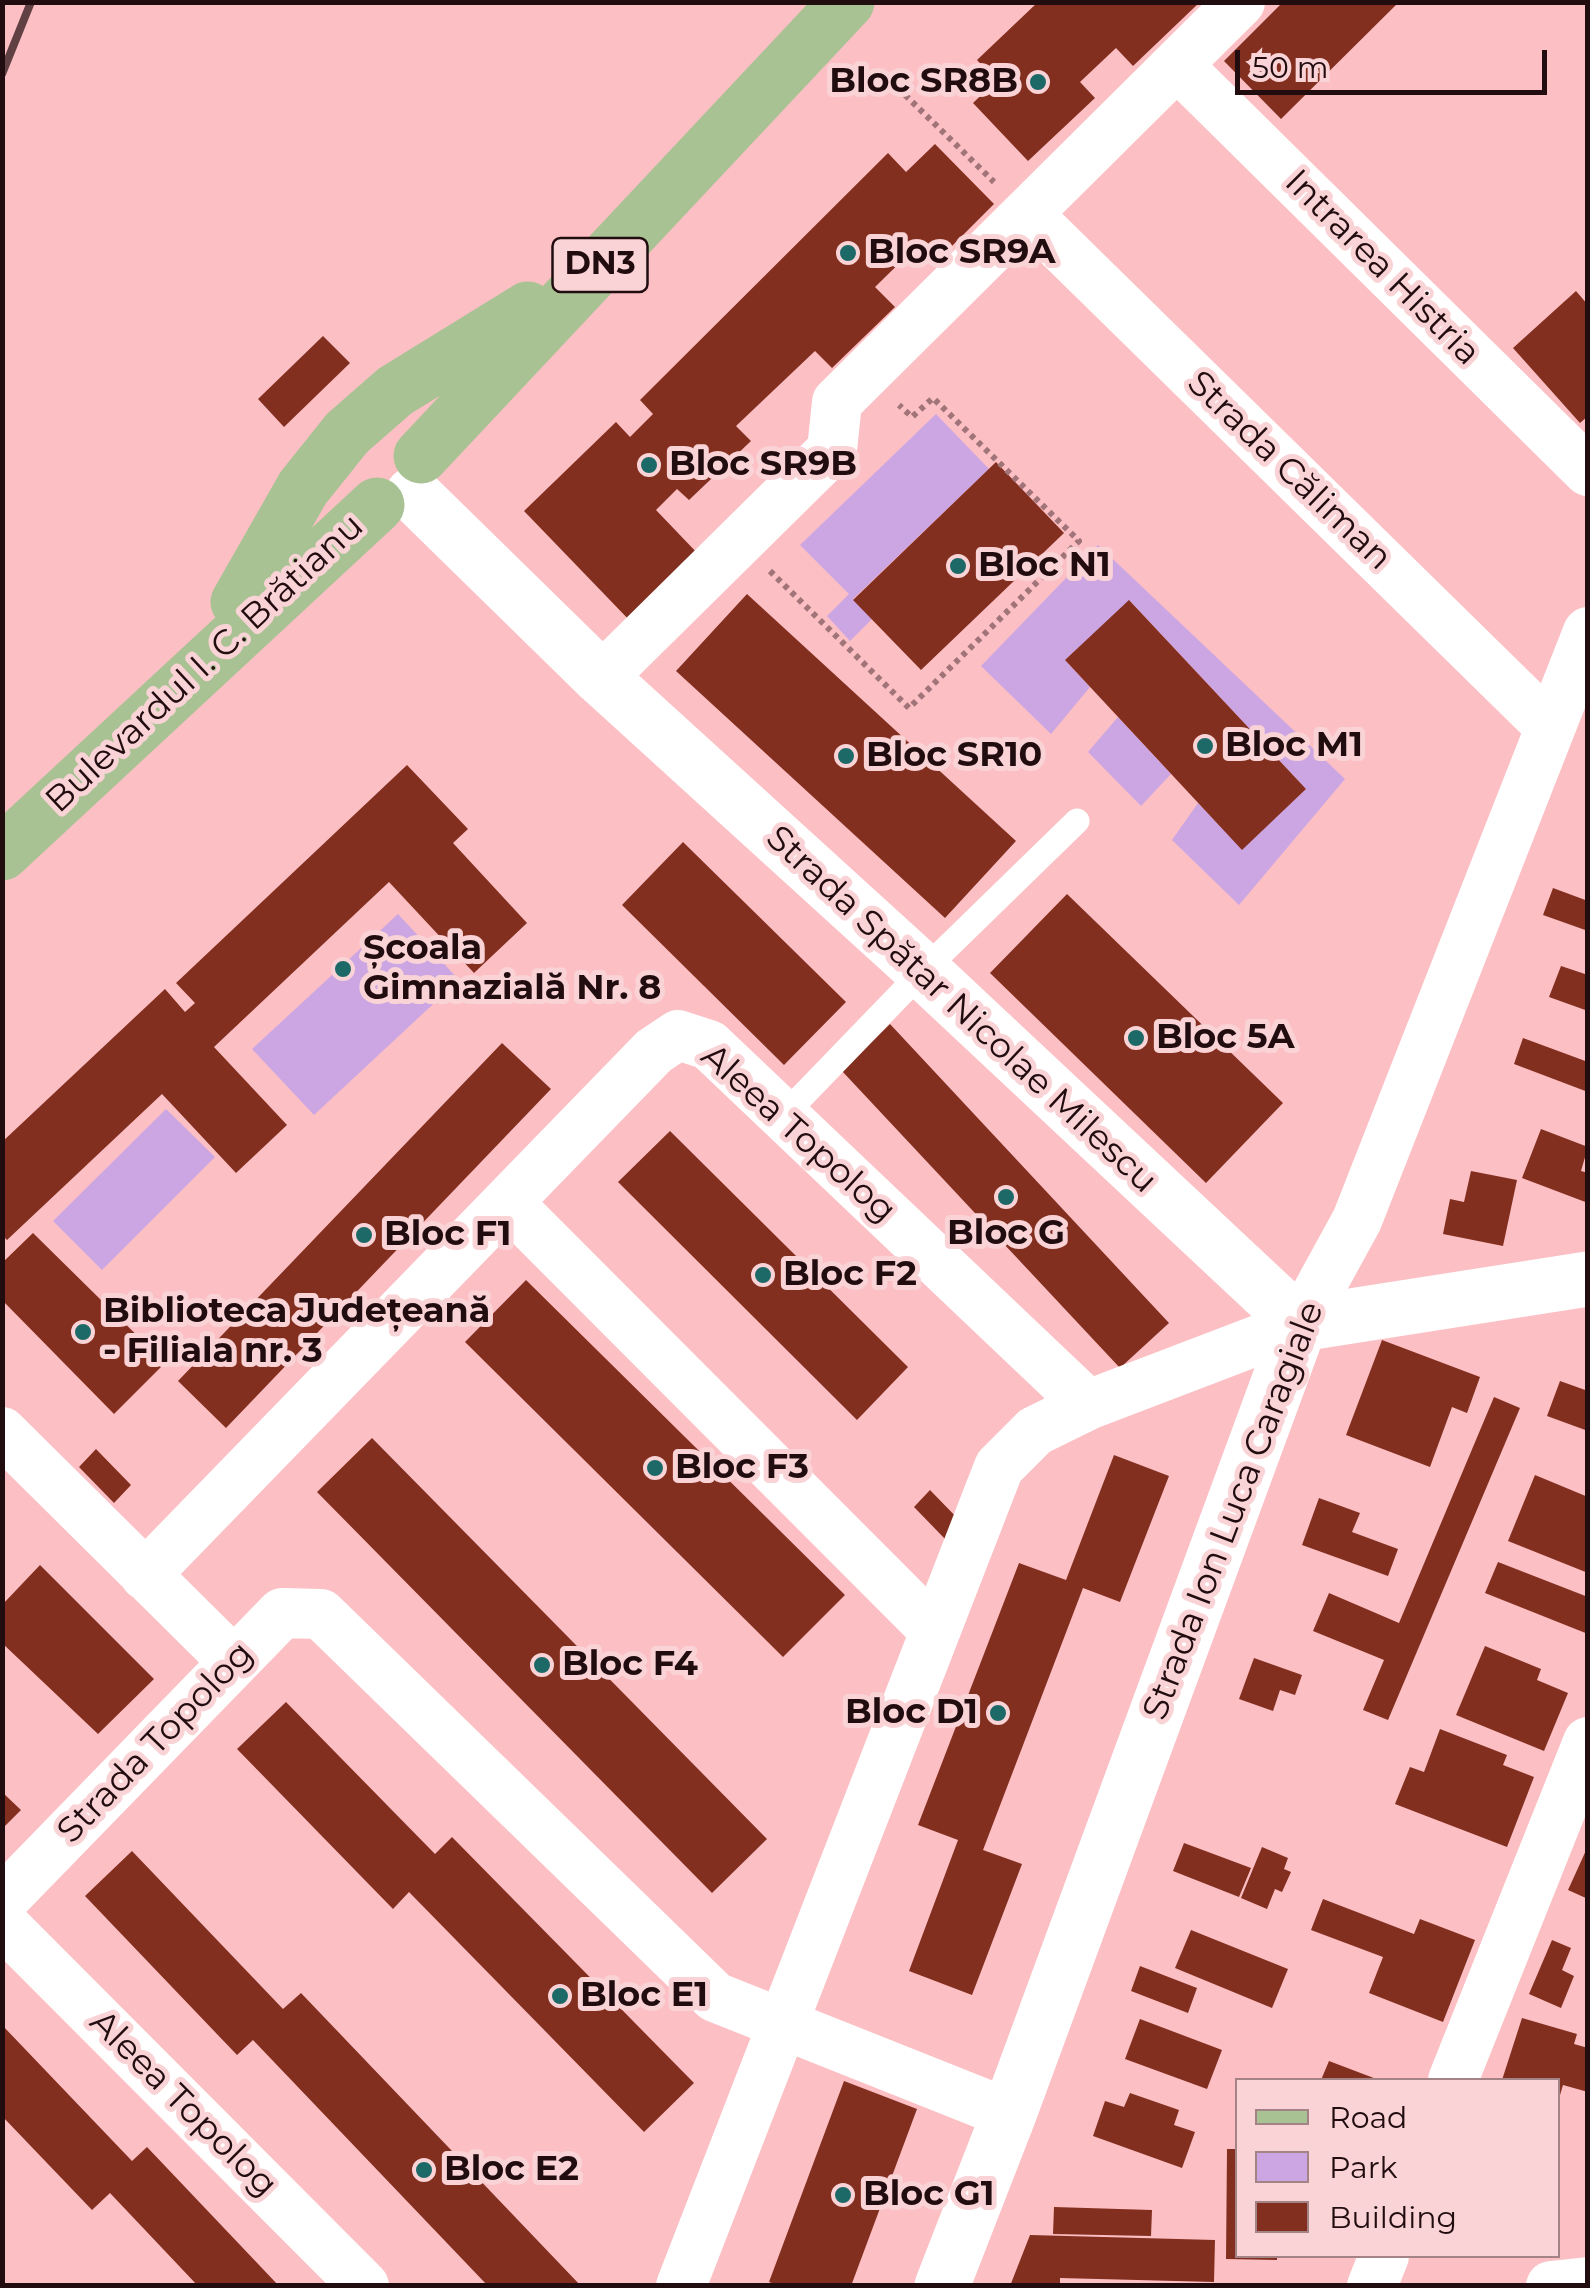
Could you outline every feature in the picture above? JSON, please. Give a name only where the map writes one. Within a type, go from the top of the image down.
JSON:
[{"type":"main road","name":"Bulevardul I. C. Brătianu","points":[[17,838],[391,473],[848,2]]},
{"type":"main road","name":"Bulevardul I. C. Brătianu","points":[[17,838],[238,602],[391,473],[528,308],[779,74]]},
{"type":"main road","points":[[238,602],[303,488],[346,433],[395,392],[528,308]]},
{"type":"street","points":[[601,678],[832,450],[837,402],[1240,2]]},
{"type":"street","name":"Intrarea Histria","points":[[1177,65],[1588,471]]},
{"type":"street","name":"Strada Căliman","points":[[1027,214],[1550,727]]},
{"type":"street","name":"Strada Spătar Nicolae Milescu","points":[[391,473],[601,678],[1300,1324]]},
{"type":"street","name":"Strada Ion Luca Caragiale","points":[[942,2286],[1300,1324],[1357,1220],[1588,632]]},
{"type":"street","name":"Aleea Topolog","points":[[146,1576],[654,1051],[678,1035],[709,1045],[1088,1405]]},
{"type":"street","points":[[508,1204],[935,1631]]},
{"type":"street","points":[[681,2286],[999,1466],[1036,1431],[1088,1405],[1300,1324],[1588,1279]]},
{"type":"street","points":[[2,1432],[234,1662]]},
{"type":"street","name":"Strada Topolog","points":[[2,1901],[282,1613],[321,1614],[715,1998],[784,2022]]},
{"type":"street","points":[[1454,2078],[1588,1742]]},
{"type":"street","name":"Aleea Topolog","points":[[2,1923],[364,2286]]},
{"type":"street","points":[[784,2022],[1009,2114]]},
{"type":"street","points":[[1372,2286],[1383,2258]]},
{"type":"street","points":[[1551,2286],[1588,2282]]},
{"type":"lane","points":[[783,1116],[922,971],[1077,821]]},
{"type":"path","points":[[898,88],[1027,214]]},
{"type":"path","points":[[740,542],[910,708],[1078,540],[932,398],[912,417],[866,373]]},
{"type":"green space","points":[[936,414],[989,469],[853,599],[872,619],[850,641],[827,616],[849,594],[800,545]]},
{"type":"green space","points":[[1098,545],[1345,779],[1239,905],[1172,840],[1198,803],[1242,849],[1306,789],[1130,601],[1065,660],[1090,687],[1051,734],[981,666]]},
{"type":"green space","points":[[1118,717],[1171,774],[1141,806],[1088,752]]},
{"type":"green space","points":[[398,914],[459,980],[314,1115],[252,1049]]},
{"type":"green space","points":[[166,1109],[215,1157],[102,1270],[53,1221]]},
{"type":"building","name":"Bloc SR8B","points":[[1038,2],[1200,2],[1133,66],[1116,48],[1080,82],[1095,98],[1028,161],[973,103],[996,81],[977,60]]},
{"type":"building","points":[[1283,2],[1399,2],[1281,119],[1224,61]]},
{"type":"building","points":[[935,144],[994,204],[936,262],[919,244],[875,287],[895,307],[832,368],[815,351],[736,426],[751,441],[689,500],[677,489],[656,510],[701,557],[633,624],[524,511],[616,422],[630,437],[653,414],[640,400],[888,153],[906,172]]},
{"type":"building","points":[[1576,291],[1588,305],[1588,416],[1580,423],[1513,348]]},
{"type":"building","points":[[323,336],[350,363],[284,427],[258,399]]},
{"type":"building","name":"Bloc N1","points":[[996,462],[1064,533],[921,670],[853,600]]},
{"type":"building","name":"Bloc SR10","points":[[747,594],[1016,841],[945,918],[676,671]]},
{"type":"building","name":"Bloc M1","points":[[1129,600],[1306,789],[1242,850],[1065,660]]},
{"type":"building","points":[[407,765],[468,829],[453,843],[527,923],[474,973],[389,882],[214,1047],[287,1125],[236,1173],[162,1094],[7,1240],[2,1235],[2,1142],[165,989],[185,1012],[195,1003],[176,983]]},
{"type":"building","points":[[683,842],[846,1002],[784,1065],[622,905]]},
{"type":"building","points":[[1553,888],[1588,901],[1588,931],[1543,915]]},
{"type":"building","name":"Bloc 5A","points":[[1067,894],[1283,1103],[1206,1183],[990,973]]},
{"type":"building","points":[[1561,966],[1588,975],[1588,1011],[1549,997]]},
{"type":"building","name":"Bloc G","points":[[890,1024],[1169,1323],[1120,1368],[842,1071]]},
{"type":"building","points":[[1523,1038],[1588,1062],[1588,1092],[1514,1064]]},
{"type":"building","name":"Bloc F1","points":[[502,1043],[551,1089],[226,1428],[178,1381]]},
{"type":"building","points":[[1541,1129],[1588,1147],[1581,1171],[1588,1173],[1588,1203],[1522,1178]]},
{"type":"building","name":"Bloc F2","points":[[670,1131],[908,1367],[857,1420],[618,1182]]},
{"type":"building","points":[[1471,1171],[1517,1180],[1503,1246],[1443,1234],[1450,1199],[1464,1202]]},
{"type":"building","name":"Biblioteca Județeană - Filiala nr. 3","points":[[33,1233],[165,1363],[114,1414],[2,1300],[2,1263]]},
{"type":"building","name":"Bloc F3","points":[[526,1280],[845,1595],[783,1657],[465,1342]]},
{"type":"building","points":[[1382,1340],[1480,1377],[1467,1413],[1452,1407],[1430,1467],[1346,1435]]},
{"type":"building","points":[[1560,1381],[1588,1391],[1588,1431],[1547,1416]]},
{"type":"building","points":[[1494,1397],[1520,1408],[1388,1720],[1363,1710],[1384,1660],[1313,1631],[1329,1593],[1399,1623]]},
{"type":"building","name":"Bloc F4","points":[[372,1438],[767,1839],[712,1893],[317,1492]]},
{"type":"building","points":[[96,1449],[131,1485],[114,1503],[79,1467]]},
{"type":"building","name":"Bloc D1","points":[[1114,1455],[1169,1476],[1120,1602],[1083,1588],[983,1850],[1022,1864],[972,1995],[909,1971],[958,1840],[918,1825],[1019,1563],[1066,1580]]},
{"type":"building","points":[[1535,1475],[1588,1497],[1588,1573],[1508,1541]]},
{"type":"building","points":[[930,1490],[963,1524],[946,1540],[914,1507]]},
{"type":"building","points":[[1319,1498],[1360,1513],[1352,1532],[1398,1549],[1388,1576],[1302,1545]]},
{"type":"building","points":[[1498,1562],[1588,1597],[1588,1634],[1485,1593]]},
{"type":"building","points":[[40,1565],[154,1679],[98,1734],[2,1643],[2,1605]]},
{"type":"building","points":[[1485,1646],[1541,1669],[1537,1680],[1568,1693],[1544,1751],[1456,1715]]},
{"type":"building","points":[[1254,1658],[1302,1675],[1295,1695],[1280,1690],[1273,1711],[1239,1699]]},
{"type":"building","name":"Bloc E1","points":[[286,1702],[435,1854],[452,1837],[694,2083],[644,2132],[409,1892],[393,1909],[237,1749]]},
{"type":"building","points":[[1440,1729],[1507,1755],[1503,1765],[1534,1777],[1507,1847],[1395,1804],[1410,1767],[1424,1772]]},
{"type":"building","points":[[2,1792],[21,1810],[2,1829]]},
{"type":"building","points":[[1184,1843],[1251,1868],[1239,1897],[1173,1871]]},
{"type":"building","points":[[1588,1846],[1588,1899],[1568,1890]]},
{"type":"building","points":[[1262,1847],[1288,1858],[1284,1869],[1291,1872],[1282,1892],[1275,1889],[1267,1909],[1241,1898]]},
{"type":"building","name":"Bloc E2","points":[[132,1851],[283,2009],[301,1993],[581,2286],[488,2286],[253,2040],[237,2055],[85,1896]]},
{"type":"building","points":[[1323,1899],[1414,1934],[1420,1919],[1475,1940],[1443,2022],[1369,1993],[1383,1957],[1311,1930]]},
{"type":"building","points":[[1191,1930],[1288,1969],[1272,2008],[1175,1968]]},
{"type":"building","points":[[1552,1940],[1571,1948],[1562,1970],[1574,1976],[1561,2008],[1529,1994]]},
{"type":"building","points":[[1140,1966],[1197,1988],[1188,2013],[1131,1991]]},
{"type":"building","points":[[1522,2018],[1577,2034],[1574,2044],[1588,2048],[1588,2092],[1563,2085],[1560,2095],[1560,2078],[1503,2078]]},
{"type":"building","points":[[1140,2019],[1222,2050],[1207,2089],[1125,2059]]},
{"type":"building","points":[[2,2025],[132,2161],[147,2147],[279,2286],[198,2286],[110,2193],[92,2210],[2,2116]]},
{"type":"building","points":[[1329,2061],[1374,2078],[1322,2078]]},
{"type":"building","name":"Bloc G1","points":[[844,2081],[917,2109],[851,2286],[780,2286],[769,2282]]},
{"type":"building","points":[[1130,2093],[1179,2110],[1174,2125],[1195,2132],[1182,2168],[1093,2136],[1105,2101],[1124,2107]]},
{"type":"building","points":[[1227,2149],[1235,2149],[1235,2258],[1277,2260],[1226,2259]]},
{"type":"building","points":[[1054,2207],[1152,2210],[1151,2236],[1053,2234]]},
{"type":"building","points":[[1030,2235],[1215,2240],[1214,2282],[1060,2278],[1060,2286],[1010,2286]]},
{"type":"railway","points":[[2,74],[31,2]]},
{"type":"place","name":"Bloc SR8B","points":[[1038,82]]},
{"type":"place","name":"Bloc SR9A","points":[[848,253]]},
{"type":"place","name":"Bloc SR9B","points":[[649,465]]},
{"type":"place","name":"Bloc N1","points":[[958,566]]},
{"type":"place","name":"Bloc M1","points":[[1205,746]]},
{"type":"place","name":"Bloc SR10","points":[[846,756]]},
{"type":"place","name":"Școala Gimnazială Nr. 8","points":[[343,969]]},
{"type":"place","name":"Bloc 5A","points":[[1136,1038]]},
{"type":"place","name":"Bloc G","points":[[1006,1197]]},
{"type":"place","name":"Bloc F1","points":[[364,1235]]},
{"type":"place","name":"Bloc F2","points":[[763,1275]]},
{"type":"place","name":"Biblioteca Județeană - Filiala nr. 3","points":[[83,1332]]},
{"type":"place","name":"Bloc F3","points":[[655,1468]]},
{"type":"place","name":"Bloc F4","points":[[542,1665]]},
{"type":"place","name":"Bloc D1","points":[[998,1713]]},
{"type":"place","name":"Bloc E1","points":[[560,1996]]},
{"type":"place","name":"Bloc E2","points":[[424,2170]]},
{"type":"place","name":"Bloc G1","points":[[843,2195]]}]
